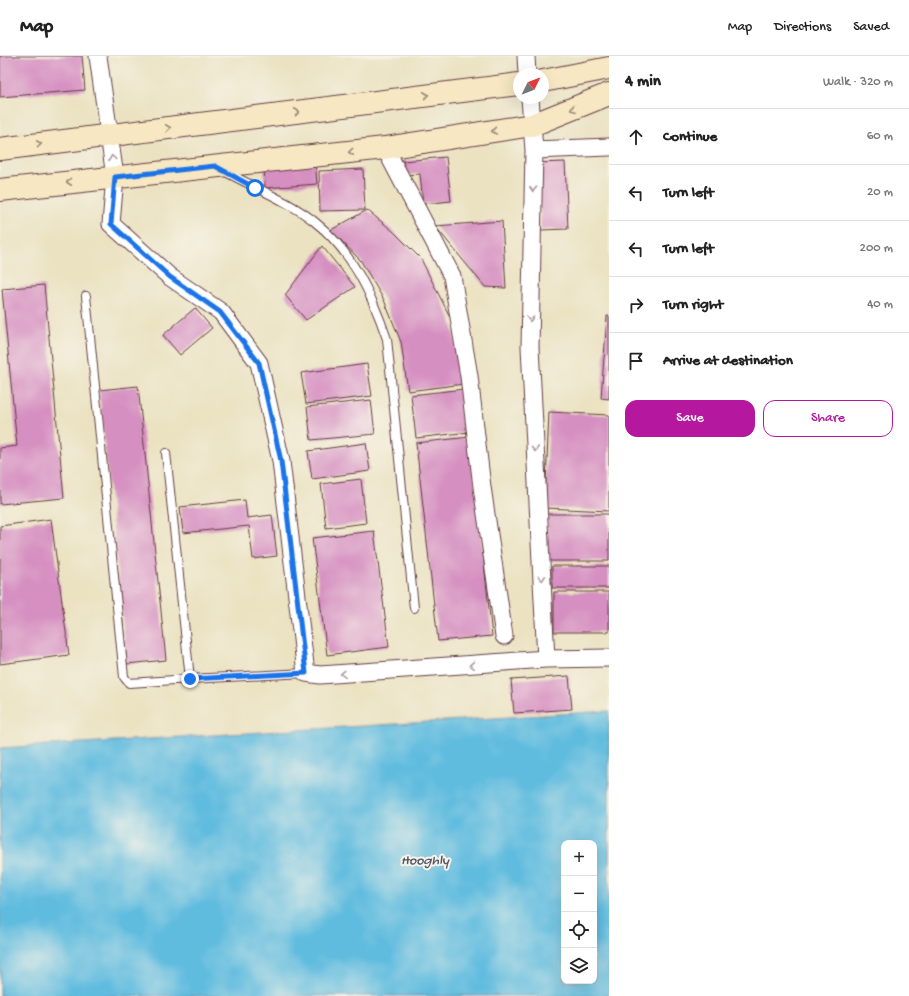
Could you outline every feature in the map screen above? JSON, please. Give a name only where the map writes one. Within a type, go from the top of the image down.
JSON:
[{"type":"main road","points":[[549,80],[609,68]]},
{"type":"main road","points":[[0,149],[513,85]]},
{"type":"main road","points":[[0,190],[385,148],[532,125],[609,94]]},
{"type":"street","points":[[98,56],[115,177],[111,224],[170,277],[220,312],[259,363],[281,461],[306,673],[320,675],[546,659],[609,658]]},
{"type":"street","points":[[526,56],[527,68]]},
{"type":"street","points":[[530,104],[534,150],[530,347],[546,659]]},
{"type":"street","points":[[534,150],[609,147]]},
{"type":"street","points":[[385,148],[452,276],[469,376],[482,487],[504,636]]},
{"type":"lane","points":[[215,166],[314,221],[325,231],[349,259],[372,297],[387,339],[414,608]]},
{"type":"lane","points":[[86,296],[124,678],[129,683],[306,673]]},
{"type":"lane","points":[[166,453],[190,679]]},
{"type":"water","name":"Hooghly","points":[[609,711],[609,996],[0,996],[0,748]]},
{"type":"building","points":[[0,56],[82,56],[85,90],[0,97]]},
{"type":"building","points":[[446,157],[451,201],[423,204],[420,174],[404,175],[403,161]]},
{"type":"building","points":[[315,160],[317,184],[265,188],[264,164]]},
{"type":"building","points":[[565,162],[568,229],[541,230],[537,163]]},
{"type":"building","points":[[363,169],[365,210],[320,211],[319,171]]},
{"type":"building","points":[[367,210],[393,231],[421,259],[451,319],[464,384],[408,391],[401,342],[384,300],[361,261],[331,230]]},
{"type":"building","points":[[502,221],[506,288],[485,287],[435,226]]},
{"type":"building","points":[[322,246],[355,287],[306,320],[285,295]]},
{"type":"building","points":[[44,285],[64,498],[0,504],[0,448],[17,446],[2,289]]},
{"type":"building","points":[[195,308],[212,328],[180,355],[163,335]]},
{"type":"building","points":[[607,316],[609,316],[609,399],[601,398]]},
{"type":"building","points":[[367,364],[372,396],[306,404],[301,373]]},
{"type":"building","points":[[138,386],[166,660],[127,664],[99,390]]},
{"type":"building","points":[[465,389],[470,432],[416,438],[411,395]]},
{"type":"building","points":[[371,400],[375,434],[311,440],[307,407]]},
{"type":"building","points":[[549,412],[609,415],[609,511],[545,508]]},
{"type":"building","points":[[470,437],[492,636],[438,641],[416,443]]},
{"type":"building","points":[[366,443],[370,471],[312,479],[308,451]]},
{"type":"building","points":[[361,479],[366,523],[326,528],[321,484]]},
{"type":"building","points":[[245,500],[247,518],[272,515],[277,556],[253,559],[249,526],[183,533],[180,507]]},
{"type":"building","points":[[547,514],[609,514],[609,561],[547,561]]},
{"type":"building","points":[[51,519],[69,655],[0,664],[0,526]]},
{"type":"building","points":[[374,531],[389,647],[327,655],[312,538]]},
{"type":"building","points":[[552,566],[609,566],[609,588],[552,588]]},
{"type":"building","points":[[554,592],[609,592],[609,632],[554,632]]},
{"type":"building","points":[[569,676],[572,709],[514,713],[511,680]]},
{"type":"route","points":[[190,679],[306,673],[281,461],[259,363],[220,312],[170,277],[111,224],[115,177],[215,166],[255,188]]}]
